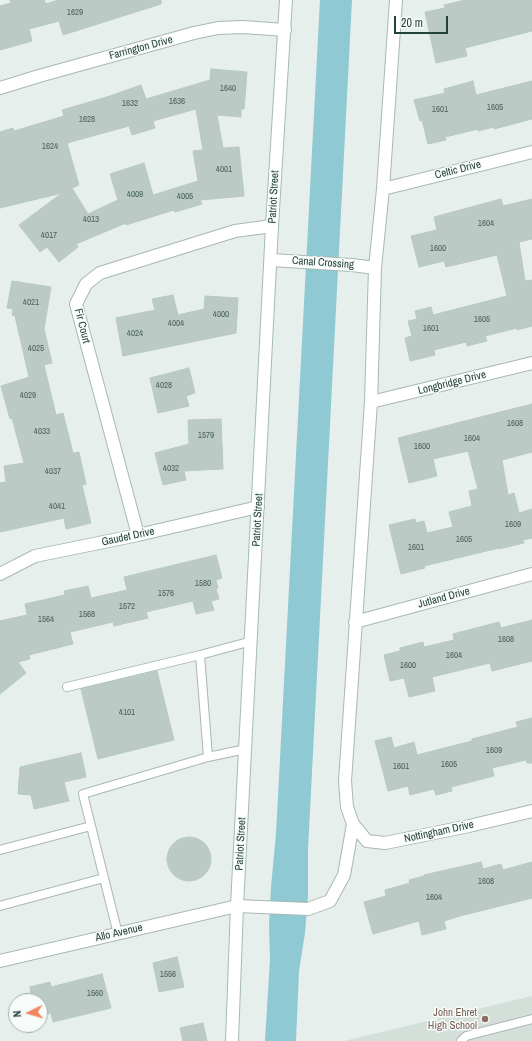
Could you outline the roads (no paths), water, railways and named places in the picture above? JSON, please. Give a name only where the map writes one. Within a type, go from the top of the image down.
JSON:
[{"type":"street","name":"Patriot Street","points":[[232,1041],[272,226],[286,0]]},
{"type":"street","points":[[353,824],[346,806],[345,781],[371,402],[375,268],[383,189],[396,0]]},
{"type":"street","name":"Farrington Drive","points":[[0,88],[194,33],[243,27],[285,30]]},
{"type":"street","name":"Celtic Drive","points":[[383,189],[532,152]]},
{"type":"street","name":"Fir Court","points":[[138,535],[76,304],[86,284],[100,273],[235,231],[272,226]]},
{"type":"street","name":"Canal Crossing","points":[[271,260],[352,265],[375,268]]},
{"type":"street","name":"Longbridge Drive","points":[[371,402],[532,363]]},
{"type":"street","name":"Gaudet Drive","points":[[0,574],[35,556],[138,535],[258,507]]},
{"type":"street","name":"Jutland Drive","points":[[355,622],[532,574]]},
{"type":"street","name":"Nottingham Drive","points":[[353,824],[367,841],[386,843],[532,811]]},
{"type":"street","name":"Allo Avenue","points":[[0,961],[238,906],[308,909],[330,901],[344,875],[353,824]]},
{"type":"lane","points":[[67,687],[252,641]]},
{"type":"lane","points":[[200,655],[208,757]]},
{"type":"lane","points":[[118,934],[83,794],[208,757],[246,749]]},
{"type":"lane","points":[[0,850],[91,826]]},
{"type":"lane","points":[[0,906],[104,878]]},
{"type":"lane","points":[[461,1041],[466,1036],[532,1019]]},
{"type":"water","points":[[320,0],[352,0],[308,849],[308,896],[305,933],[299,971],[296,1041],[265,1041],[270,959],[269,926],[271,887],[276,834]]},
{"type":"place","name":"John Ehret High School","points":[[485,1019]]}]
